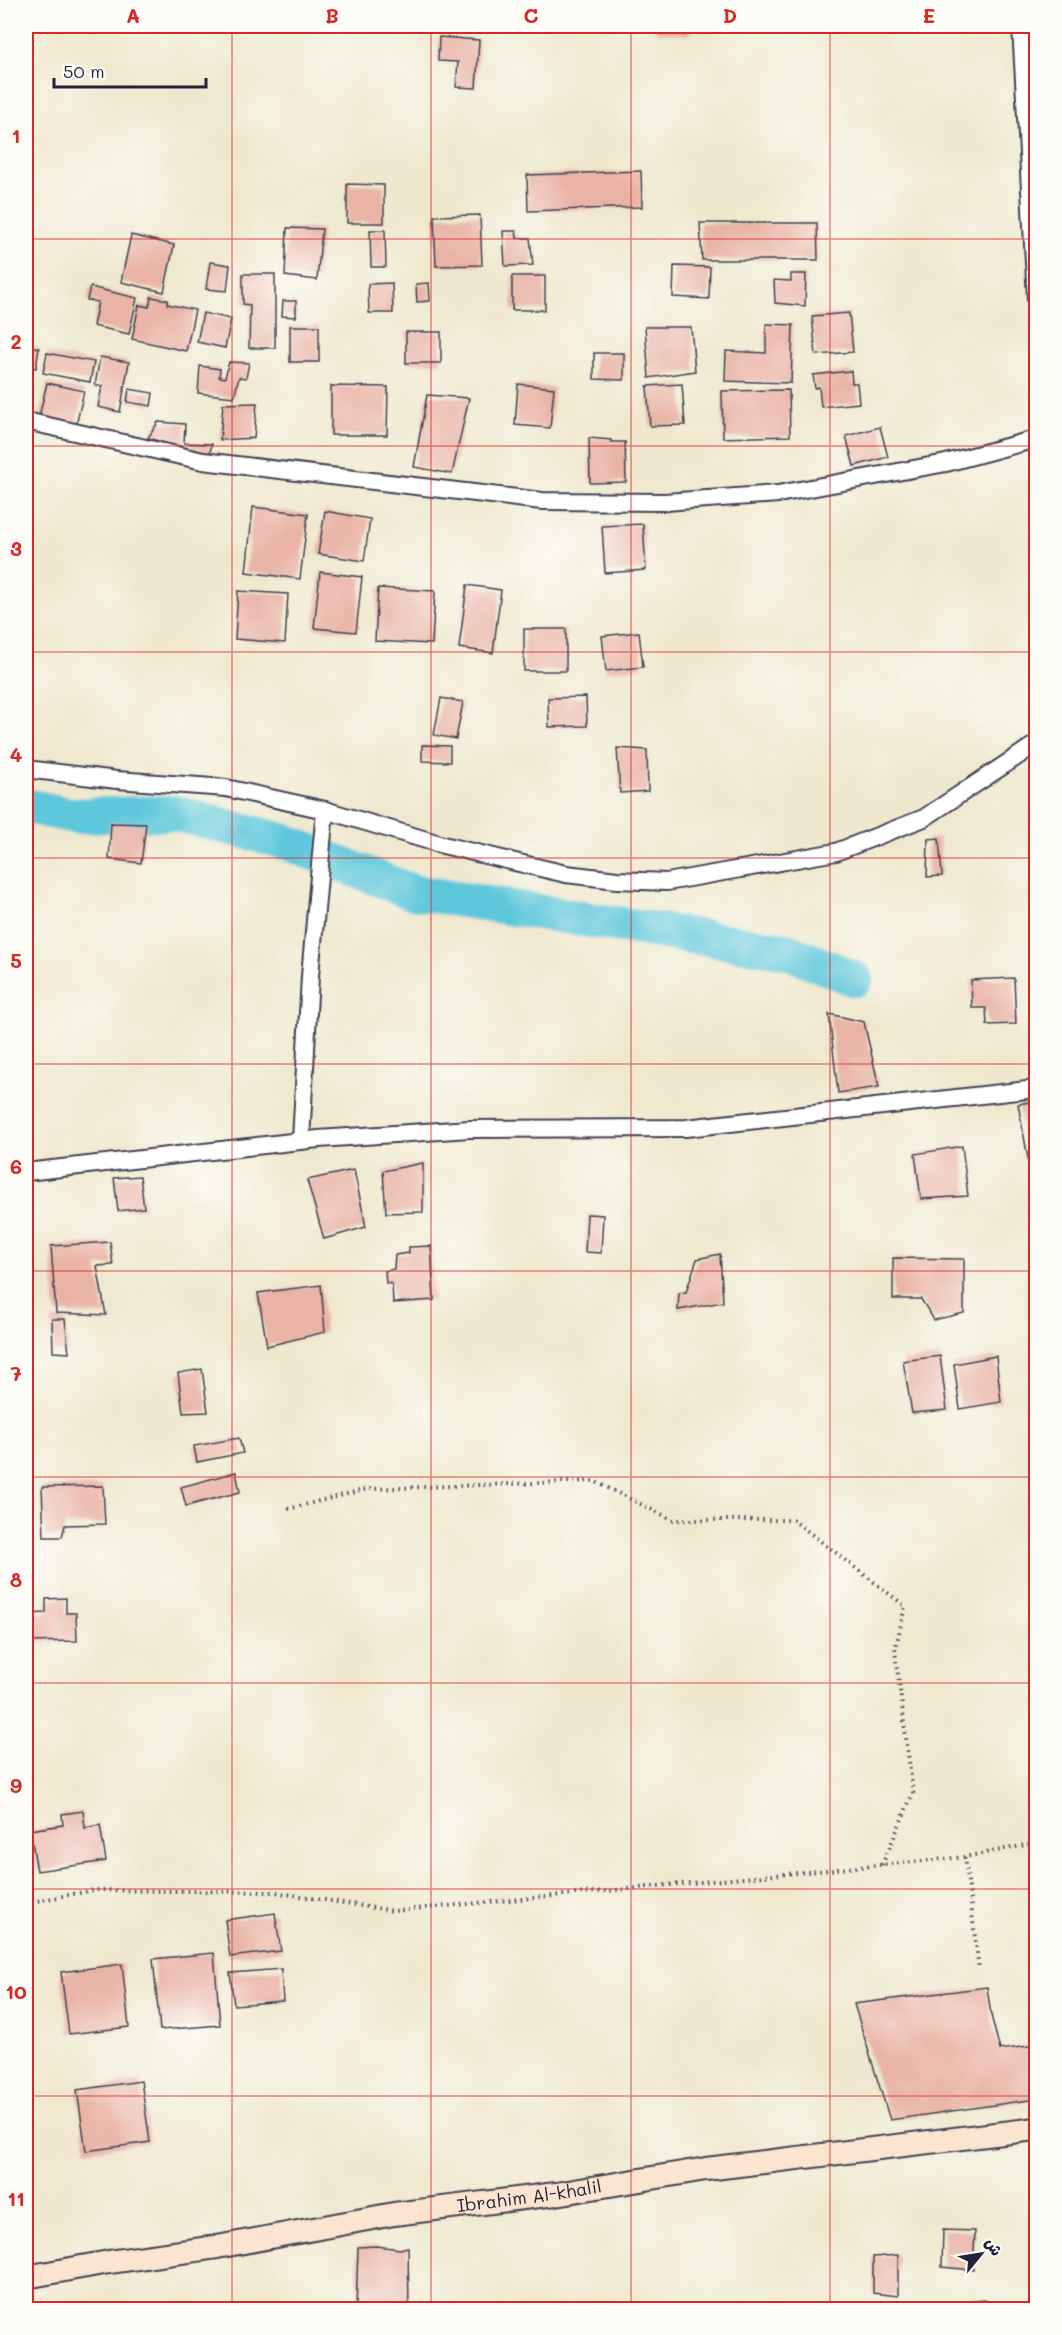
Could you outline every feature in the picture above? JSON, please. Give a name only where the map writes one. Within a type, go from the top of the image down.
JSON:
[{"type":"street","points":[[1021,26],[1036,299]]},
{"type":"street","points":[[26,421],[203,461],[542,501],[665,502],[778,494],[946,463],[1036,439]]},
{"type":"street","points":[[26,769],[117,780],[226,788],[325,810],[443,845],[566,874],[617,880],[667,882],[836,852],[924,818],[1036,744]]},
{"type":"street","points":[[300,1141],[310,976],[325,810]]},
{"type":"street","points":[[26,1172],[300,1141],[470,1129],[686,1128],[1036,1089]]},
{"type":"street","name":"Ibrahim Al-khalil","points":[[26,2277],[109,2262],[217,2247],[394,2214],[556,2194],[706,2169],[1036,2129]]},
{"type":"path","points":[[288,1509],[367,1489],[594,1481],[673,1520],[794,1520],[905,1606],[895,1651],[913,1792],[882,1865]]},
{"type":"path","points":[[26,1903],[95,1890],[275,1892],[394,1911],[965,1857],[1036,1843]]},
{"type":"path","points":[[965,1857],[979,1970]]},
{"type":"green space","points":[[1036,1404],[1036,1474],[1026,1405]]},
{"type":"building","points":[[655,26],[690,26],[690,35],[655,33]]},
{"type":"building","points":[[439,37],[479,40],[476,88],[456,87],[458,62],[438,61]]},
{"type":"building","points":[[641,171],[642,207],[528,211],[527,175]]},
{"type":"building","points":[[347,184],[384,185],[384,223],[347,223]]},
{"type":"building","points":[[480,215],[482,265],[436,266],[434,216]]},
{"type":"building","points":[[700,223],[817,223],[818,260],[702,260]]},
{"type":"building","points":[[287,228],[322,229],[317,280],[285,276]]},
{"type":"building","points":[[370,230],[385,230],[386,267],[371,267]]},
{"type":"building","points":[[503,231],[516,231],[517,238],[530,238],[533,265],[505,266]]},
{"type":"building","points":[[131,235],[174,245],[164,292],[121,282]]},
{"type":"building","points":[[210,262],[230,265],[227,291],[206,289]]},
{"type":"building","points":[[674,266],[710,267],[709,299],[673,297]]},
{"type":"building","points":[[243,274],[275,274],[275,348],[249,348],[250,305],[243,304]]},
{"type":"building","points":[[791,274],[806,274],[805,306],[775,303],[774,280],[791,281]]},
{"type":"building","points":[[512,276],[545,276],[545,310],[512,310]]},
{"type":"building","points":[[392,283],[393,313],[369,313],[368,284]]},
{"type":"building","points":[[429,283],[430,301],[417,302],[416,284]]},
{"type":"building","points":[[90,287],[137,298],[129,334],[93,326],[98,302],[87,300]]},
{"type":"building","points":[[151,297],[168,300],[167,304],[195,310],[186,351],[132,339],[139,305],[149,307]]},
{"type":"building","points":[[283,301],[296,301],[296,317],[282,316]]},
{"type":"building","points":[[203,313],[231,319],[225,348],[197,342]]},
{"type":"building","points":[[849,313],[853,352],[816,355],[812,316]]},
{"type":"building","points":[[766,324],[793,325],[791,383],[725,381],[726,351],[766,353]]},
{"type":"building","points":[[290,326],[319,326],[319,362],[290,362]]},
{"type":"building","points":[[645,327],[691,327],[695,371],[649,378]]},
{"type":"building","points":[[406,332],[441,332],[441,363],[406,363]]},
{"type":"building","points":[[26,341],[31,342],[30,346],[39,348],[36,368],[26,366]]},
{"type":"building","points":[[47,353],[94,362],[90,382],[43,373]]},
{"type":"building","points":[[594,353],[624,353],[624,380],[594,379]]},
{"type":"building","points":[[100,357],[129,362],[120,412],[98,407],[102,386],[95,385]]},
{"type":"building","points":[[229,362],[249,363],[246,378],[239,377],[234,397],[198,393],[200,366],[220,369],[219,377],[225,378]]},
{"type":"building","points":[[851,371],[852,383],[857,383],[859,403],[821,407],[819,387],[815,388],[813,375]]},
{"type":"building","points":[[47,383],[84,391],[76,426],[39,417]]},
{"type":"building","points":[[518,384],[554,388],[550,428],[515,425]]},
{"type":"building","points":[[682,384],[685,425],[650,426],[647,386]]},
{"type":"building","points":[[331,386],[388,387],[387,435],[331,435]]},
{"type":"building","points":[[129,389],[153,393],[151,406],[127,402]]},
{"type":"building","points":[[789,390],[790,436],[723,438],[722,391]]},
{"type":"building","points":[[427,395],[469,398],[452,474],[414,467]]},
{"type":"building","points":[[257,403],[254,438],[220,440],[223,404]]},
{"type":"building","points":[[158,422],[185,424],[184,443],[212,444],[209,456],[148,438]]},
{"type":"building","points":[[880,427],[888,457],[854,466],[846,436]]},
{"type":"building","points":[[589,438],[625,442],[626,482],[590,483]]},
{"type":"building","points":[[253,507],[308,514],[300,579],[246,572]]},
{"type":"building","points":[[325,511],[370,519],[364,561],[318,554]]},
{"type":"building","points":[[643,524],[646,570],[605,573],[602,526]]},
{"type":"building","points":[[320,572],[362,577],[356,632],[314,628]]},
{"type":"building","points":[[467,585],[501,590],[493,653],[459,648]]},
{"type":"building","points":[[378,588],[435,591],[432,644],[375,641]]},
{"type":"building","points":[[238,591],[288,594],[285,643],[235,639]]},
{"type":"building","points":[[524,629],[566,629],[566,671],[524,671]]},
{"type":"building","points":[[639,632],[643,667],[606,671],[602,636]]},
{"type":"building","points":[[586,697],[587,726],[549,727],[548,698]]},
{"type":"building","points":[[441,698],[463,702],[456,739],[434,735]]},
{"type":"building","points":[[422,745],[450,746],[450,762],[422,761]]},
{"type":"building","points":[[617,748],[647,750],[648,791],[620,793]]},
{"type":"building","points":[[111,823],[146,824],[141,863],[109,859]]},
{"type":"building","points":[[939,838],[942,876],[927,877],[928,839]]},
{"type":"building","points":[[1014,978],[1016,1024],[987,1025],[986,1008],[972,1008],[971,980]]},
{"type":"building","points":[[829,1014],[864,1022],[879,1087],[838,1093]]},
{"type":"building","points":[[1036,1101],[1036,1179],[1032,1180],[1018,1104]]},
{"type":"building","points":[[962,1146],[968,1196],[921,1199],[915,1154]]},
{"type":"building","points":[[423,1163],[423,1212],[386,1213],[383,1171]]},
{"type":"building","points":[[354,1170],[366,1227],[324,1239],[307,1180]]},
{"type":"building","points":[[140,1176],[144,1208],[118,1211],[114,1178]]},
{"type":"building","points":[[587,1214],[603,1215],[601,1253],[585,1252]]},
{"type":"building","points":[[110,1242],[113,1265],[97,1266],[106,1315],[56,1313],[51,1246]]},
{"type":"building","points":[[431,1246],[434,1300],[393,1303],[392,1284],[386,1283],[385,1271],[394,1269],[395,1255],[409,1253],[409,1247]]},
{"type":"building","points":[[720,1254],[723,1302],[678,1310],[679,1293],[686,1292],[697,1259]]},
{"type":"building","points":[[893,1258],[964,1259],[964,1313],[934,1320],[921,1299],[893,1299]]},
{"type":"building","points":[[321,1285],[325,1332],[267,1346],[258,1293]]},
{"type":"building","points":[[52,1319],[65,1319],[69,1353],[53,1352]]},
{"type":"building","points":[[940,1356],[947,1410],[912,1413],[903,1361]]},
{"type":"building","points":[[996,1356],[1001,1402],[960,1409],[954,1364]]},
{"type":"building","points":[[202,1369],[208,1412],[183,1413],[178,1373]]},
{"type":"building","points":[[239,1438],[243,1453],[197,1462],[194,1446]]},
{"type":"building","points":[[236,1472],[240,1492],[186,1506],[181,1487]]},
{"type":"building","points":[[103,1486],[105,1524],[65,1525],[62,1537],[44,1537],[42,1487]]},
{"type":"building","points":[[66,1598],[66,1613],[76,1613],[77,1641],[26,1642],[26,1614],[46,1613],[46,1599]]},
{"type":"building","points":[[83,1811],[85,1828],[100,1825],[106,1861],[37,1871],[30,1830],[63,1825],[62,1814]]},
{"type":"building","points":[[275,1913],[281,1951],[230,1957],[225,1920]]},
{"type":"building","points":[[214,1953],[220,2025],[160,2030],[153,1959]]},
{"type":"building","points":[[122,1964],[129,2027],[69,2034],[61,1972]]},
{"type":"building","points":[[281,1969],[283,2001],[234,2005],[230,1973]]},
{"type":"building","points":[[987,1987],[1000,2050],[1036,2045],[1036,2099],[890,2120],[854,2004]]},
{"type":"building","points":[[141,2081],[150,2142],[86,2151],[77,2090]]},
{"type":"building","points":[[943,2230],[975,2231],[973,2270],[942,2267]]},
{"type":"building","points":[[376,2246],[400,2249],[408,2247],[409,2310],[356,2310],[358,2247]]},
{"type":"building","points":[[898,2255],[898,2296],[873,2293],[873,2257]]},
{"type":"building","points":[[985,2300],[986,2310],[927,2310],[927,2305]]},
{"type":"waterway","points":[[26,806],[74,816],[175,813],[286,842],[412,892],[787,951],[855,979]]}]
